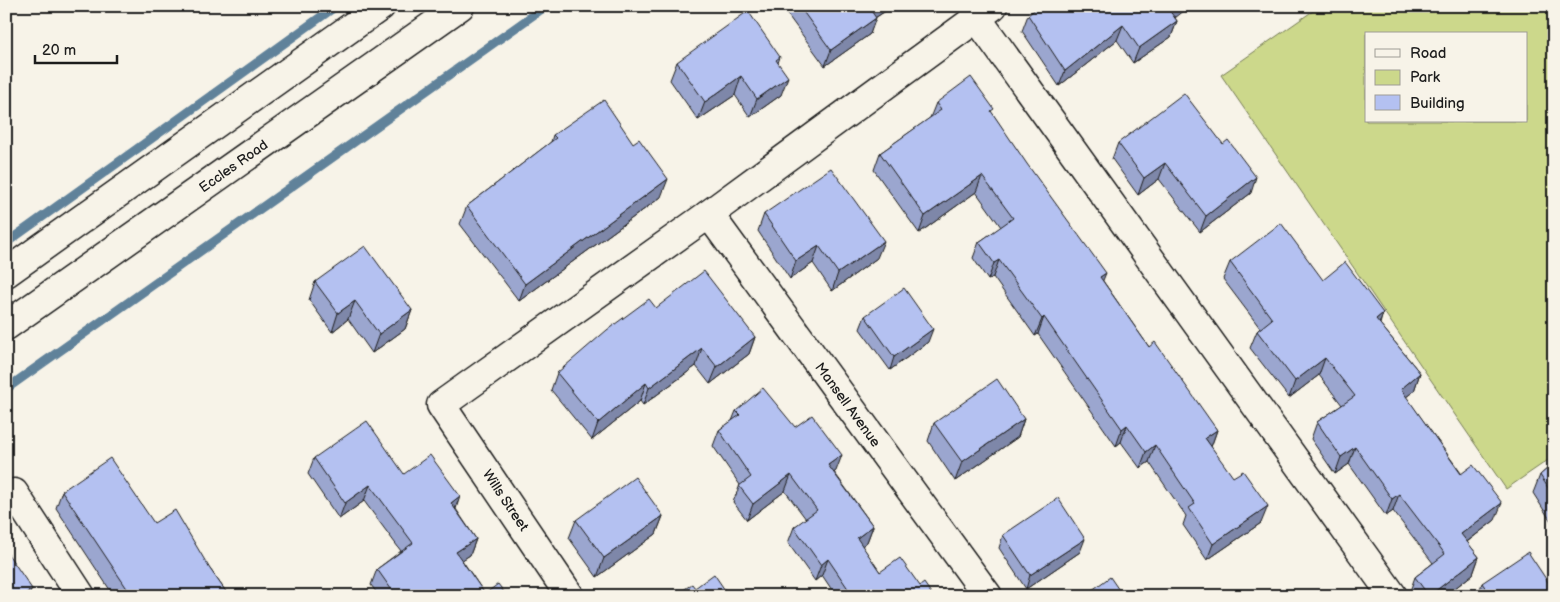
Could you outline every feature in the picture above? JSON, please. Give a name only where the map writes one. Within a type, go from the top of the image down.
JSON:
[{"type":"street","points":[[6,273],[381,6]]},
{"type":"street","name":"Eccles Road","points":[[6,326],[460,6]]},
{"type":"street","points":[[710,214],[985,12],[1393,596]]},
{"type":"street","name":"Wills Street","points":[[570,596],[442,405],[710,214]]},
{"type":"street","name":"Mansell Avenue","points":[[710,214],[988,596]]},
{"type":"street","points":[[10,496],[81,596]]},
{"type":"green space","points":[[1320,6],[1554,6],[1554,456],[1506,489],[1221,75]]},
{"type":"building","points":[[799,6],[874,6],[870,9],[876,18],[831,50]]},
{"type":"building","points":[[1039,6],[1174,6],[1169,10],[1177,21],[1139,48],[1123,25],[1065,71],[1028,15]]},
{"type":"building","points":[[748,11],[780,57],[776,60],[788,77],[757,99],[741,76],[705,102],[677,62]]},
{"type":"building","points":[[971,77],[994,109],[991,111],[1027,164],[1106,273],[1100,277],[1149,347],[1155,342],[1217,430],[1205,438],[1233,477],[1243,471],[1268,506],[1213,544],[1189,508],[1195,504],[1155,445],[1146,452],[1127,425],[1122,429],[1044,317],[1042,319],[999,260],[994,263],[979,242],[1013,218],[982,176],[925,216],[880,153],[941,110],[936,103]]},
{"type":"building","points":[[1184,93],[1223,144],[1228,140],[1256,177],[1206,216],[1165,163],[1144,178],[1118,143]]},
{"type":"building","points":[[604,100],[633,143],[639,139],[668,179],[525,284],[467,206],[556,138],[553,135]]},
{"type":"building","points":[[831,168],[884,241],[838,273],[819,246],[796,261],[764,214]]},
{"type":"building","points":[[1281,223],[1323,280],[1345,262],[1383,313],[1376,319],[1420,373],[1401,389],[1461,474],[1473,465],[1502,503],[1461,534],[1479,557],[1429,596],[1415,577],[1445,554],[1399,494],[1392,499],[1355,447],[1341,457],[1317,422],[1355,396],[1325,358],[1295,381],[1257,331],[1272,319],[1230,262]]},
{"type":"building","points":[[365,246],[412,310],[379,334],[355,301],[338,313],[315,282]]},
{"type":"building","points":[[704,271],[755,337],[717,367],[702,348],[649,388],[646,383],[598,423],[557,373],[607,330],[649,299],[656,308]]},
{"type":"building","points":[[904,288],[933,329],[894,357],[865,316]]},
{"type":"building","points":[[997,379],[1024,419],[962,462],[934,423]]},
{"type":"building","points":[[763,388],[795,427],[812,415],[842,455],[828,465],[873,526],[857,538],[880,572],[900,558],[920,586],[924,583],[933,596],[853,596],[828,559],[821,565],[794,527],[817,510],[791,475],[753,504],[739,486],[751,477],[719,430],[740,415],[736,411]]},
{"type":"building","points":[[367,421],[404,474],[430,455],[460,496],[451,503],[476,539],[456,552],[485,594],[498,584],[507,596],[396,596],[377,569],[413,543],[370,485],[345,503],[314,458]]},
{"type":"building","points":[[110,458],[154,523],[175,510],[210,569],[229,596],[132,596],[62,491]]},
{"type":"building","points":[[1554,463],[1554,497],[1540,475]]},
{"type":"building","points":[[635,477],[663,516],[604,558],[576,520]]},
{"type":"building","points":[[1058,498],[1085,539],[1030,575],[1003,535]]},
{"type":"building","points":[[6,551],[32,589],[22,596],[6,596]]},
{"type":"building","points":[[1528,552],[1554,591],[1554,596],[1491,596],[1482,583]]},
{"type":"building","points":[[714,574],[729,596],[675,596],[692,584],[695,588]]},
{"type":"building","points":[[1110,577],[1123,596],[1084,596]]},
{"type":"waterway","points":[[6,243],[336,6]]},
{"type":"waterway","points":[[6,389],[546,6]]}]
